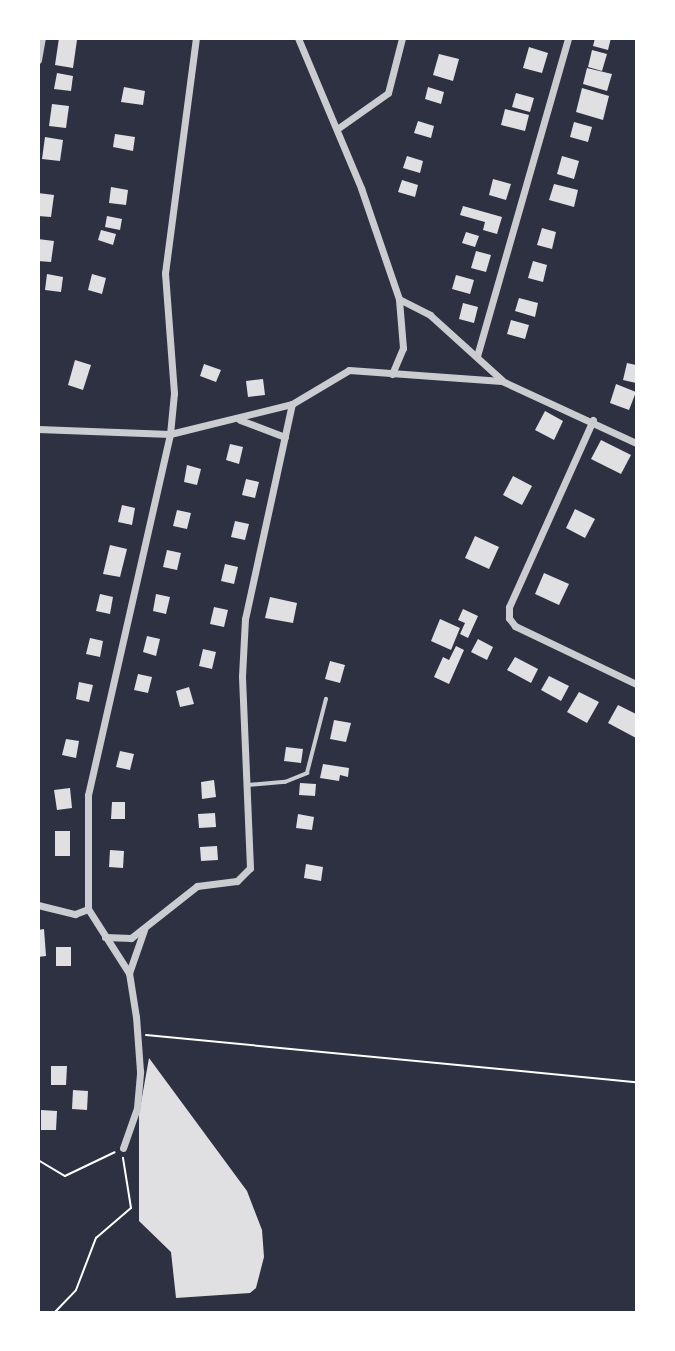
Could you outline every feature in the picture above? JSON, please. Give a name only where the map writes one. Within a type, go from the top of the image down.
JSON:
[{"type":"street","points":[[38,60],[42,38]]},
{"type":"street","points":[[123,1148],[136,1108],[138,1035],[129,973],[88,909],[88,795],[170,434],[174,393],[165,273],[197,38]]},
{"type":"street","points":[[298,38],[337,129],[399,299],[403,348],[392,374]]},
{"type":"street","points":[[337,129],[388,93],[402,38]]},
{"type":"street","points":[[477,356],[568,38]]},
{"type":"street","points":[[399,299],[430,315],[502,381]]},
{"type":"street","points":[[38,429],[170,434],[183,427],[240,419],[292,404],[349,370],[502,381],[593,420],[633,441],[636,432]]},
{"type":"street","points":[[105,937],[131,938],[197,886],[246,876],[250,868],[245,619],[292,404]]},
{"type":"street","points":[[240,419],[285,437]]},
{"type":"street","points":[[593,420],[509,607],[509,618],[515,626],[636,684]]},
{"type":"street","points":[[38,905],[75,914],[88,909]]},
{"type":"street","points":[[129,973],[144,930]]},
{"type":"lane","points":[[247,785],[285,782],[307,774],[326,699]]},
{"type":"path","points":[[138,1035],[636,1082]]},
{"type":"path","points":[[38,1160],[65,1176],[123,1148],[122,1170],[131,1209],[96,1238],[76,1290],[55,1312]]},
{"type":"building","points":[[59,38],[77,40],[73,68],[55,65]]},
{"type":"building","points":[[595,38],[611,38],[608,50],[593,46]]},
{"type":"building","points":[[529,47],[548,53],[542,73],[523,68]]},
{"type":"building","points":[[592,50],[607,54],[602,71],[588,67]]},
{"type":"building","points":[[439,54],[459,59],[453,81],[433,75]]},
{"type":"building","points":[[587,68],[612,74],[607,91],[583,84]]},
{"type":"building","points":[[57,73],[73,76],[71,91],[54,89]]},
{"type":"building","points":[[124,87],[145,91],[143,105],[121,102]]},
{"type":"building","points":[[428,87],[444,92],[441,104],[425,99]]},
{"type":"building","points":[[582,88],[609,96],[603,120],[576,112]]},
{"type":"building","points":[[516,93],[534,98],[530,112],[512,107]]},
{"type":"building","points":[[52,104],[69,106],[66,128],[49,126]]},
{"type":"building","points":[[505,109],[529,115],[525,131],[501,125]]},
{"type":"building","points":[[418,121],[434,126],[431,138],[414,133]]},
{"type":"building","points":[[574,122],[592,127],[588,142],[570,137]]},
{"type":"building","points":[[115,134],[135,137],[133,151],[113,147]]},
{"type":"building","points":[[45,137],[63,140],[60,161],[42,159]]},
{"type":"building","points":[[407,156],[423,161],[420,173],[403,168]]},
{"type":"building","points":[[562,156],[579,161],[574,179],[557,174]]},
{"type":"building","points":[[493,179],[511,184],[506,200],[489,195]]},
{"type":"building","points":[[402,180],[418,185],[415,197],[398,192]]},
{"type":"building","points":[[554,184],[578,190],[574,207],[549,200]]},
{"type":"building","points":[[111,187],[128,190],[126,205],[109,203]]},
{"type":"building","points":[[38,193],[54,195],[51,217],[38,216]]},
{"type":"building","points":[[463,206],[502,217],[497,234],[483,230],[485,222],[460,215]]},
{"type":"building","points":[[107,216],[122,219],[120,230],[105,227]]},
{"type":"building","points":[[542,228],[556,232],[552,249],[537,245]]},
{"type":"building","points":[[101,230],[116,234],[113,245],[98,240]]},
{"type":"building","points":[[466,232],[479,236],[475,247],[462,243]]},
{"type":"building","points":[[38,239],[54,241],[51,262],[38,261]]},
{"type":"building","points":[[476,251],[491,255],[486,272],[471,268]]},
{"type":"building","points":[[533,261],[547,265],[543,282],[528,278]]},
{"type":"building","points":[[47,274],[63,277],[61,292],[45,290]]},
{"type":"building","points":[[92,274],[106,278],[102,294],[88,290]]},
{"type":"building","points":[[456,275],[474,280],[470,294],[452,289]]},
{"type":"building","points":[[519,298],[538,303],[535,317],[515,311]]},
{"type":"building","points":[[463,303],[478,307],[474,323],[459,319]]},
{"type":"building","points":[[511,320],[529,325],[525,339],[507,334]]},
{"type":"building","points":[[75,360],[91,365],[83,390],[68,385]]},
{"type":"building","points":[[627,363],[636,365],[636,383],[623,380]]},
{"type":"building","points":[[204,364],[221,370],[216,382],[200,376]]},
{"type":"building","points":[[263,379],[265,395],[248,397],[246,381]]},
{"type":"building","points":[[616,384],[636,392],[629,410],[610,403]]},
{"type":"building","points":[[545,411],[563,421],[554,440],[535,430]]},
{"type":"building","points":[[601,440],[631,455],[621,474],[591,459]]},
{"type":"building","points":[[230,444],[243,447],[239,464],[226,460]]},
{"type":"building","points":[[187,465],[201,469],[197,485],[184,482]]},
{"type":"building","points":[[513,476],[532,486],[522,505],[503,495]]},
{"type":"building","points":[[246,479],[259,482],[255,498],[242,495]]},
{"type":"building","points":[[122,505],[135,508],[132,525],[118,522]]},
{"type":"building","points":[[575,509],[595,519],[585,538],[566,528]]},
{"type":"building","points":[[177,510],[191,513],[187,529],[173,526]]},
{"type":"building","points":[[235,521],[249,524],[245,540],[231,537]]},
{"type":"building","points":[[475,536],[499,547],[489,569],[465,558]]},
{"type":"building","points":[[110,545],[127,549],[120,577],[103,574]]},
{"type":"building","points":[[167,550],[181,553],[177,570],[163,567]]},
{"type":"building","points":[[225,564],[238,567],[234,584],[221,581]]},
{"type":"building","points":[[544,573],[569,584],[559,605],[535,594]]},
{"type":"building","points":[[100,594],[113,597],[110,614],[96,611]]},
{"type":"building","points":[[156,594],[170,597],[166,614],[153,611]]},
{"type":"building","points":[[270,597],[297,603],[293,623],[265,618]]},
{"type":"building","points":[[214,607],[228,610],[224,627],[210,624]]},
{"type":"building","points":[[463,609],[478,616],[468,638],[460,634],[465,623],[458,620]]},
{"type":"building","points":[[440,619],[460,628],[451,650],[431,641]]},
{"type":"building","points":[[147,636],[160,639],[156,656],[143,652]]},
{"type":"building","points":[[90,638],[103,641],[100,657],[86,654]]},
{"type":"building","points":[[478,639],[493,647],[487,660],[471,652]]},
{"type":"building","points":[[456,646],[464,650],[449,684],[434,677],[443,657],[449,660]]},
{"type":"building","points":[[203,649],[216,652],[212,669],[199,666]]},
{"type":"building","points":[[515,657],[538,669],[531,683],[507,670]]},
{"type":"building","points":[[330,661],[345,665],[340,683],[325,679]]},
{"type":"building","points":[[138,674],[152,677],[148,693],[134,690]]},
{"type":"building","points":[[549,676],[569,686],[561,701],[541,690]]},
{"type":"building","points":[[79,682],[93,685],[89,702],[76,699]]},
{"type":"building","points":[[189,687],[194,704],[180,707],[176,691]]},
{"type":"building","points":[[579,692],[599,702],[587,723],[567,712]]},
{"type":"building","points":[[618,705],[636,714],[636,738],[608,723]]},
{"type":"building","points":[[334,720],[351,723],[346,742],[330,739]]},
{"type":"building","points":[[66,739],[79,741],[76,758],[62,755]]},
{"type":"building","points":[[286,747],[303,749],[301,763],[284,761]]},
{"type":"building","points":[[120,751],[134,754],[130,770],[116,767]]},
{"type":"building","points":[[323,764],[349,768],[348,777],[340,775],[339,781],[320,778]]},
{"type":"building","points":[[214,780],[216,797],[202,799],[201,782]]},
{"type":"building","points":[[300,783],[316,784],[315,796],[299,795]]},
{"type":"building","points":[[70,788],[72,808],[57,810],[54,790]]},
{"type":"building","points":[[112,802],[125,802],[125,819],[111,819]]},
{"type":"building","points":[[215,813],[216,827],[199,828],[198,814]]},
{"type":"building","points":[[298,814],[314,817],[312,830],[296,828]]},
{"type":"building","points":[[55,831],[70,831],[70,856],[55,856]]},
{"type":"building","points":[[217,846],[218,860],[201,861],[200,847]]},
{"type":"building","points":[[110,850],[124,851],[123,868],[109,867]]},
{"type":"building","points":[[306,864],[323,867],[321,881],[304,878]]},
{"type":"building","points":[[44,929],[46,956],[38,957],[38,930]]},
{"type":"building","points":[[56,947],[71,947],[71,966],[56,966]]},
{"type":"building","points":[[149,1058],[247,1191],[262,1230],[264,1257],[256,1288],[250,1293],[176,1298],[171,1252],[139,1221],[139,1114]]},
{"type":"building","points":[[51,1066],[67,1066],[66,1085],[51,1085]]},
{"type":"building","points":[[73,1090],[88,1091],[87,1110],[72,1109]]},
{"type":"building","points":[[41,1110],[57,1111],[56,1130],[41,1130]]}]
